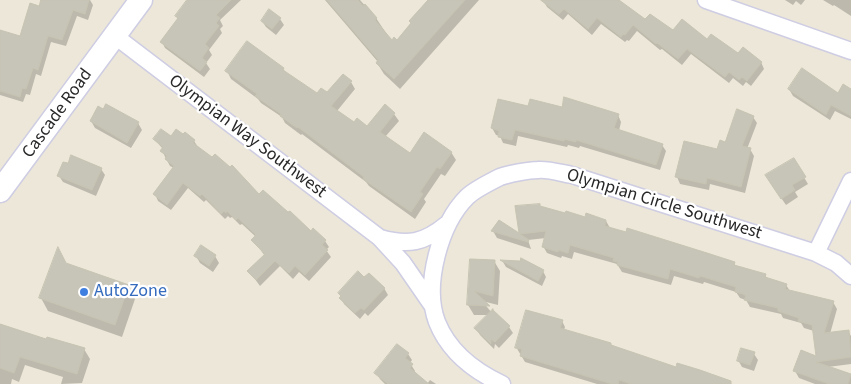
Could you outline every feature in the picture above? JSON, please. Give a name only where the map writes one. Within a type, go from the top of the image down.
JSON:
[{"type":"main road","name":"Cascade Road","points":[[1,187],[141,0]]},
{"type":"street","points":[[706,0],[851,51]]},
{"type":"street","name":"Olympian Way Southwest","points":[[115,36],[380,238],[403,263],[432,306],[437,322],[456,352],[480,374],[502,384]]},
{"type":"street","name":"Olympian Circle Southwest","points":[[434,272],[439,246],[447,224],[468,197],[500,177],[538,170],[572,175],[816,253],[836,263],[851,276]]},
{"type":"street","points":[[816,253],[851,181]]},
{"type":"street","name":"Olympian Way Southwest","points":[[380,238],[399,242],[423,240],[434,235],[447,224]]},
{"type":"street","name":"Olympian Way Southwest","points":[[432,306],[434,272]]},
{"type":"building","points":[[41,0],[89,0],[85,14],[73,10],[62,40],[48,36],[38,70],[33,68],[26,89],[22,88],[20,97],[0,91],[0,30],[20,36],[30,3],[39,6]]},
{"type":"building","points":[[187,0],[231,0],[216,15],[220,18],[216,23],[219,26],[205,44],[209,48],[202,58],[207,62],[200,71],[160,42],[178,18],[175,16]]},
{"type":"building","points":[[327,0],[358,0],[363,6],[365,4],[377,18],[375,20],[392,40],[394,37],[397,40],[411,23],[409,21],[428,0],[465,0],[394,79],[376,63],[378,60]]},
{"type":"building","points":[[541,0],[619,0],[645,19],[650,14],[673,30],[682,19],[707,39],[711,34],[738,53],[743,47],[762,62],[747,81],[742,77],[739,80],[729,72],[725,77],[687,49],[678,59],[633,25],[621,37],[597,18],[588,29],[564,9],[559,14]]},
{"type":"building","points":[[269,9],[281,18],[272,29],[261,21]]},
{"type":"building","points":[[247,41],[284,68],[283,70],[317,93],[321,88],[327,92],[343,74],[352,81],[331,106],[354,122],[357,118],[367,126],[385,104],[395,113],[380,132],[410,153],[424,132],[452,152],[440,169],[437,167],[420,192],[423,194],[411,212],[363,179],[364,177],[298,127],[280,116],[281,114],[255,96],[257,94],[225,71]]},
{"type":"building","points":[[802,68],[838,93],[843,84],[851,89],[851,116],[831,105],[826,115],[788,89]]},
{"type":"building","points":[[564,97],[619,114],[614,128],[663,144],[656,165],[576,140],[576,142],[564,139],[564,141],[515,130],[512,140],[498,137],[499,131],[491,128],[498,99],[528,106],[530,99],[562,107]]},
{"type":"building","points":[[106,104],[139,122],[127,143],[90,121],[98,106],[103,109]]},
{"type":"building","points":[[737,109],[754,116],[742,146],[751,148],[741,187],[707,178],[706,184],[675,177],[684,141],[717,149],[720,140],[725,142]]},
{"type":"building","points":[[161,129],[171,136],[176,129],[183,134],[185,132],[195,140],[193,143],[212,157],[215,154],[230,167],[232,165],[259,194],[263,190],[288,212],[290,211],[311,231],[313,228],[326,240],[322,245],[328,250],[305,275],[295,266],[289,273],[275,261],[256,280],[247,271],[265,254],[251,240],[256,235],[238,218],[236,220],[227,211],[221,214],[202,194],[200,196],[183,183],[167,205],[153,194],[174,166],[165,159],[167,156],[160,151],[163,147],[153,139]]},
{"type":"building","points":[[71,155],[102,168],[92,190],[57,176],[63,162],[68,163]]},
{"type":"building","points":[[794,158],[806,177],[792,185],[795,190],[781,199],[765,175]]},
{"type":"building","points":[[540,204],[540,206],[585,217],[586,213],[606,220],[605,226],[626,232],[627,228],[735,262],[734,265],[766,274],[765,277],[787,284],[785,289],[834,301],[824,333],[849,330],[851,357],[816,362],[851,374],[848,384],[829,384],[793,371],[801,350],[816,356],[812,325],[798,321],[799,318],[778,311],[778,308],[744,300],[746,296],[735,292],[736,287],[670,269],[668,279],[617,265],[618,262],[613,261],[614,258],[570,245],[568,253],[558,250],[558,252],[542,247],[546,231],[520,234],[529,240],[528,242],[491,231],[499,220],[519,233],[515,206]]},
{"type":"building","points":[[201,245],[216,255],[209,266],[194,256]]},
{"type":"building","name":"AutoZone","points":[[58,247],[66,263],[129,285],[115,325],[39,298]]},
{"type":"building","points":[[521,258],[544,270],[538,281],[500,260],[520,261]]},
{"type":"building","points":[[470,259],[495,260],[493,296],[474,291],[490,306],[467,305]]},
{"type":"building","points":[[358,271],[364,277],[369,273],[385,288],[364,310],[361,308],[355,313],[339,298],[341,296],[338,293]]},
{"type":"building","points":[[493,309],[510,326],[495,342],[491,339],[491,344],[474,328]]},
{"type":"building","points":[[526,310],[563,320],[560,328],[611,343],[611,345],[676,367],[677,363],[700,370],[731,381],[731,384],[631,384],[619,380],[618,384],[612,384],[520,356],[522,349],[515,348]]},
{"type":"building","points":[[0,324],[46,339],[47,337],[85,348],[77,374],[20,357],[14,373],[0,368]]},
{"type":"building","points":[[397,344],[409,353],[405,358],[413,364],[410,368],[429,384],[388,384],[374,373]]},
{"type":"building","points":[[741,348],[755,352],[750,365],[737,361]]},
{"type":"place","name":"AutoZone","points":[[84,292]]}]
